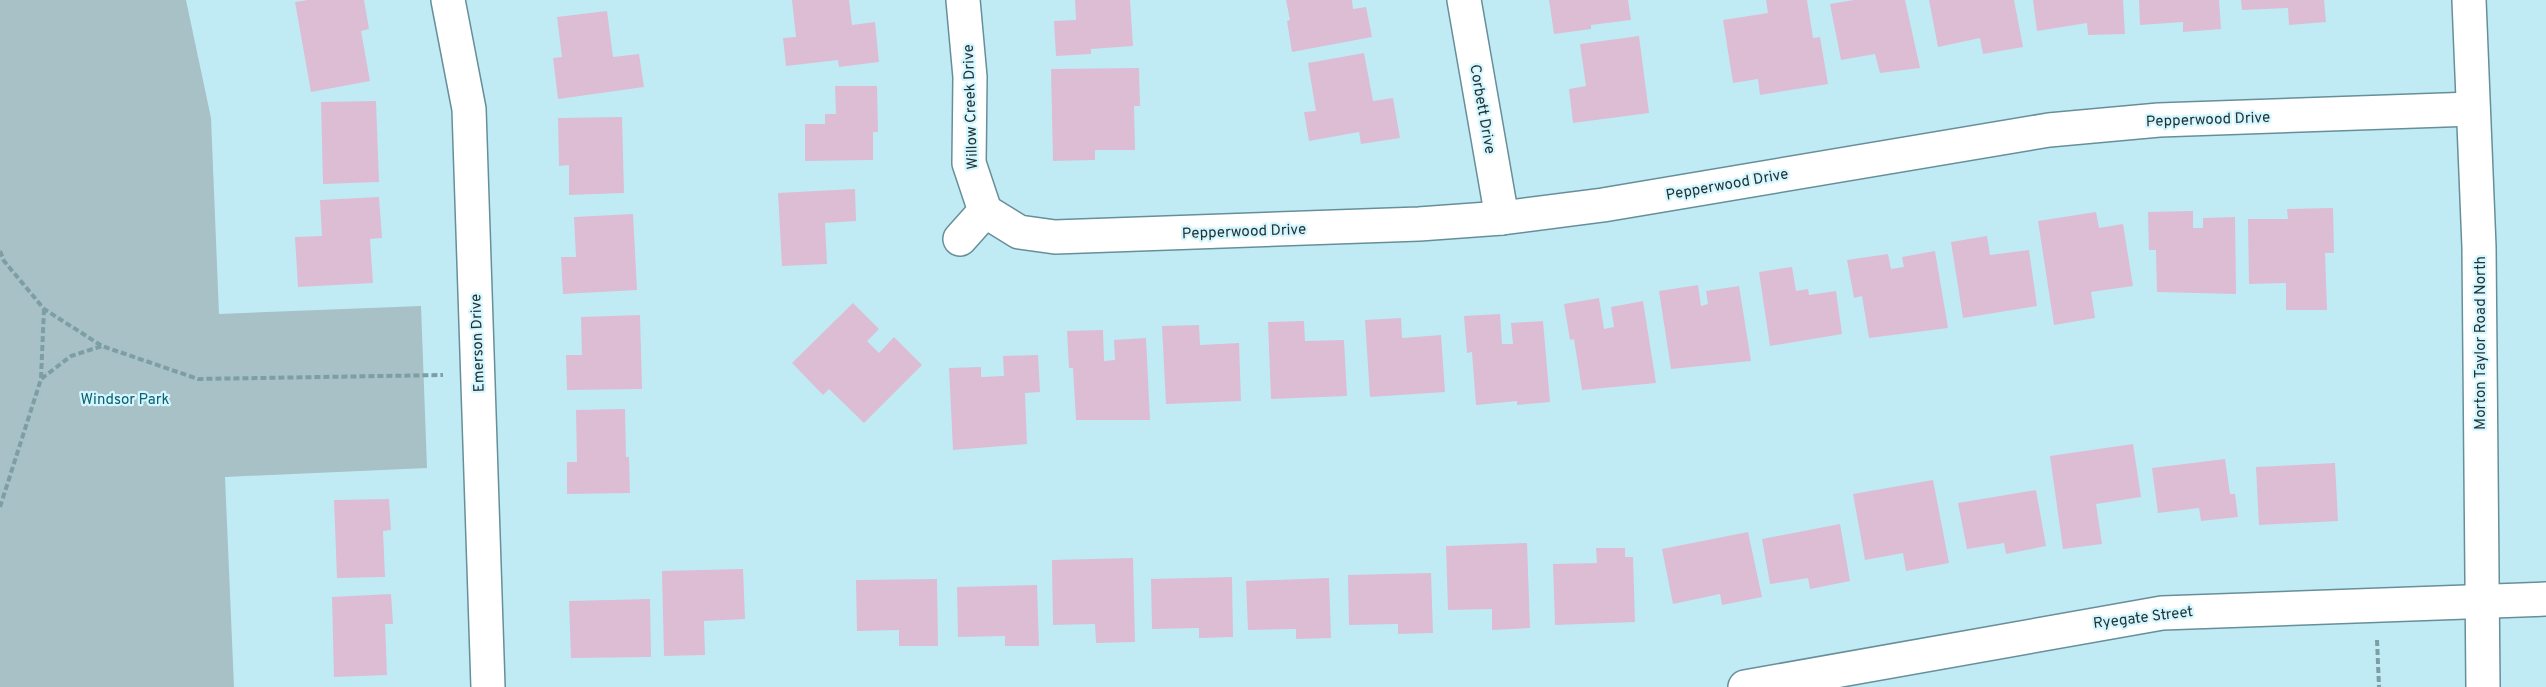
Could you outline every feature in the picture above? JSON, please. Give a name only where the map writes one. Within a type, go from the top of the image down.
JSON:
[{"type":"street","name":"Emerson Drive","points":[[448,0],[469,109],[489,687]]},
{"type":"street","name":"Willow Creek Drive","points":[[963,0],[970,77],[969,163],[985,210]]},
{"type":"street","name":"Corbett Drive","points":[[1464,0],[1502,218]]},
{"type":"street","name":"Morton Taylor Road North","points":[[2469,0],[2479,247],[2482,687]]},
{"type":"street","name":"Pepperwood Drive","points":[[985,210],[1019,232],[1055,237],[1419,224],[1502,218],[1603,205],[2049,130],[2158,120],[2474,109]]},
{"type":"street","points":[[960,239],[985,210]]},
{"type":"street","name":"Ryegate Street","points":[[1746,687],[2096,622],[2162,613],[2546,599]]},
{"type":"path","points":[[0,251],[4,261],[44,309],[102,346],[198,379],[478,375]]},
{"type":"path","points":[[0,507],[41,379],[44,309]]},
{"type":"path","points":[[41,379],[71,356],[102,346]]},
{"type":"green space","name":"Windsor Park","points":[[0,0],[186,0],[211,118],[219,314],[421,306],[427,468],[225,477],[234,687],[0,687]]},
{"type":"building","points":[[364,0],[369,29],[361,31],[370,81],[311,92],[295,2]]},
{"type":"building","points":[[792,0],[849,0],[852,25],[875,22],[879,62],[839,67],[838,60],[786,66],[783,38],[796,37]]},
{"type":"building","points":[[1075,0],[1130,0],[1133,46],[1091,49],[1091,54],[1056,56],[1054,21],[1076,20]]},
{"type":"building","points":[[1286,0],[1352,0],[1353,9],[1366,7],[1372,37],[1292,52]]},
{"type":"building","points":[[1549,0],[1628,0],[1631,20],[1591,25],[1591,29],[1554,34]]},
{"type":"building","points":[[1766,0],[1807,0],[1813,38],[1820,37],[1828,84],[1760,95],[1758,79],[1733,83],[1723,20],[1768,13]]},
{"type":"building","points":[[1854,0],[1905,0],[1920,68],[1880,73],[1875,54],[1841,60],[1830,4]]},
{"type":"building","points":[[1929,0],[2014,0],[2023,47],[1983,54],[1980,38],[1938,47]]},
{"type":"building","points":[[2033,0],[2123,0],[2125,34],[2088,35],[2087,23],[2037,31]]},
{"type":"building","points":[[2139,0],[2219,0],[2221,29],[2183,32],[2183,22],[2140,25]]},
{"type":"building","points":[[2241,0],[2324,0],[2326,22],[2289,25],[2288,8],[2242,10]]},
{"type":"building","points":[[607,11],[613,57],[639,54],[644,87],[558,99],[553,58],[562,57],[557,17]]},
{"type":"building","points":[[1639,36],[1649,113],[1573,123],[1569,89],[1586,86],[1580,44]]},
{"type":"building","points":[[1364,53],[1373,101],[1393,98],[1400,138],[1361,144],[1359,132],[1309,141],[1304,112],[1316,111],[1308,63]]},
{"type":"building","points":[[1139,68],[1140,106],[1134,106],[1135,150],[1095,150],[1095,160],[1053,161],[1051,69]]},
{"type":"building","points":[[835,86],[877,86],[878,132],[873,132],[873,160],[805,161],[805,124],[825,124],[825,114],[836,114]]},
{"type":"building","points":[[376,101],[379,182],[323,184],[321,102]]},
{"type":"building","points":[[622,117],[624,193],[569,195],[569,165],[559,166],[558,118]]},
{"type":"building","points":[[855,189],[856,221],[825,223],[827,264],[782,266],[778,193]]},
{"type":"building","points":[[379,197],[382,238],[370,239],[373,283],[298,287],[295,237],[322,236],[320,200]]},
{"type":"building","points":[[2333,208],[2334,253],[2325,253],[2327,310],[2286,310],[2286,283],[2249,284],[2248,219],[2288,219],[2287,209]]},
{"type":"building","points":[[2193,211],[2193,228],[2203,228],[2203,218],[2235,217],[2236,294],[2157,292],[2156,250],[2149,250],[2148,212]]},
{"type":"building","points":[[2096,212],[2099,228],[2123,224],[2133,286],[2091,292],[2095,318],[2054,325],[2038,221]]},
{"type":"building","points":[[633,214],[637,290],[563,294],[561,257],[576,257],[574,217]]},
{"type":"building","points":[[1987,236],[1990,255],[2029,250],[2037,306],[1963,318],[1951,242]]},
{"type":"building","points":[[1935,251],[1948,328],[1869,338],[1862,296],[1854,298],[1847,260],[1888,254],[1891,269],[1904,267],[1902,257]]},
{"type":"building","points":[[1792,267],[1796,291],[1808,289],[1809,295],[1836,291],[1842,334],[1770,346],[1759,272]]},
{"type":"building","points":[[1698,285],[1701,306],[1708,304],[1706,291],[1739,286],[1751,361],[1671,369],[1659,291]]},
{"type":"building","points":[[1599,298],[1604,329],[1614,327],[1611,307],[1643,301],[1656,383],[1582,390],[1574,339],[1570,340],[1564,304]]},
{"type":"building","points":[[853,303],[879,329],[867,341],[879,353],[894,337],[922,365],[864,423],[829,389],[823,395],[792,363]]},
{"type":"building","points":[[1500,314],[1502,344],[1513,344],[1511,323],[1543,321],[1550,402],[1517,405],[1517,401],[1476,405],[1472,352],[1467,353],[1464,316]]},
{"type":"building","points":[[640,315],[642,389],[567,390],[566,355],[582,355],[581,317]]},
{"type":"building","points":[[1401,318],[1402,338],[1441,335],[1445,392],[1370,397],[1365,320]]},
{"type":"building","points":[[1304,321],[1305,341],[1344,340],[1347,396],[1271,399],[1268,322]]},
{"type":"building","points":[[1199,325],[1200,345],[1239,343],[1241,401],[1166,404],[1162,326]]},
{"type":"building","points":[[1103,330],[1104,361],[1115,360],[1114,340],[1146,338],[1150,420],[1076,420],[1073,368],[1069,368],[1067,331]]},
{"type":"building","points":[[1038,355],[1040,392],[1025,393],[1027,444],[953,450],[949,368],[981,367],[981,377],[1004,376],[1003,356]]},
{"type":"building","points":[[625,409],[626,457],[629,457],[630,493],[567,494],[567,462],[577,462],[576,410]]},
{"type":"building","points":[[2133,444],[2141,497],[2096,504],[2102,544],[2063,549],[2050,456]]},
{"type":"building","points":[[2225,459],[2230,494],[2235,494],[2238,517],[2201,521],[2199,508],[2158,513],[2152,468]]},
{"type":"building","points":[[2335,463],[2338,521],[2259,525],[2256,467]]},
{"type":"building","points":[[1933,480],[1949,563],[1906,571],[1903,553],[1865,560],[1853,494]]},
{"type":"building","points":[[2036,490],[2046,546],[2006,554],[2004,543],[1967,549],[1958,503]]},
{"type":"building","points":[[389,499],[391,530],[383,531],[385,577],[337,578],[334,500]]},
{"type":"building","points":[[1840,524],[1850,581],[1810,589],[1808,578],[1770,584],[1762,539]]},
{"type":"building","points":[[1748,532],[1762,597],[1722,605],[1720,594],[1673,604],[1662,549]]},
{"type":"building","points":[[1527,543],[1530,628],[1492,630],[1492,609],[1448,610],[1446,546]]},
{"type":"building","points":[[1596,548],[1625,548],[1625,557],[1633,557],[1635,622],[1555,625],[1553,564],[1597,563]]},
{"type":"building","points":[[1133,558],[1135,642],[1096,643],[1095,624],[1053,625],[1052,560]]},
{"type":"building","points":[[743,569],[745,619],[704,621],[705,655],[664,656],[662,571]]},
{"type":"building","points":[[1431,573],[1433,633],[1398,634],[1398,624],[1349,625],[1348,575]]},
{"type":"building","points":[[1232,577],[1233,637],[1199,638],[1199,628],[1152,629],[1151,579]]},
{"type":"building","points":[[1329,578],[1331,638],[1296,639],[1296,629],[1248,630],[1246,581]]},
{"type":"building","points":[[937,579],[938,646],[899,646],[899,630],[857,631],[856,580]]},
{"type":"building","points":[[1037,585],[1039,646],[1005,646],[1005,636],[958,637],[957,587]]},
{"type":"building","points":[[391,594],[393,624],[385,624],[387,675],[334,677],[332,597]]},
{"type":"building","points":[[650,599],[651,657],[571,658],[569,601]]}]
